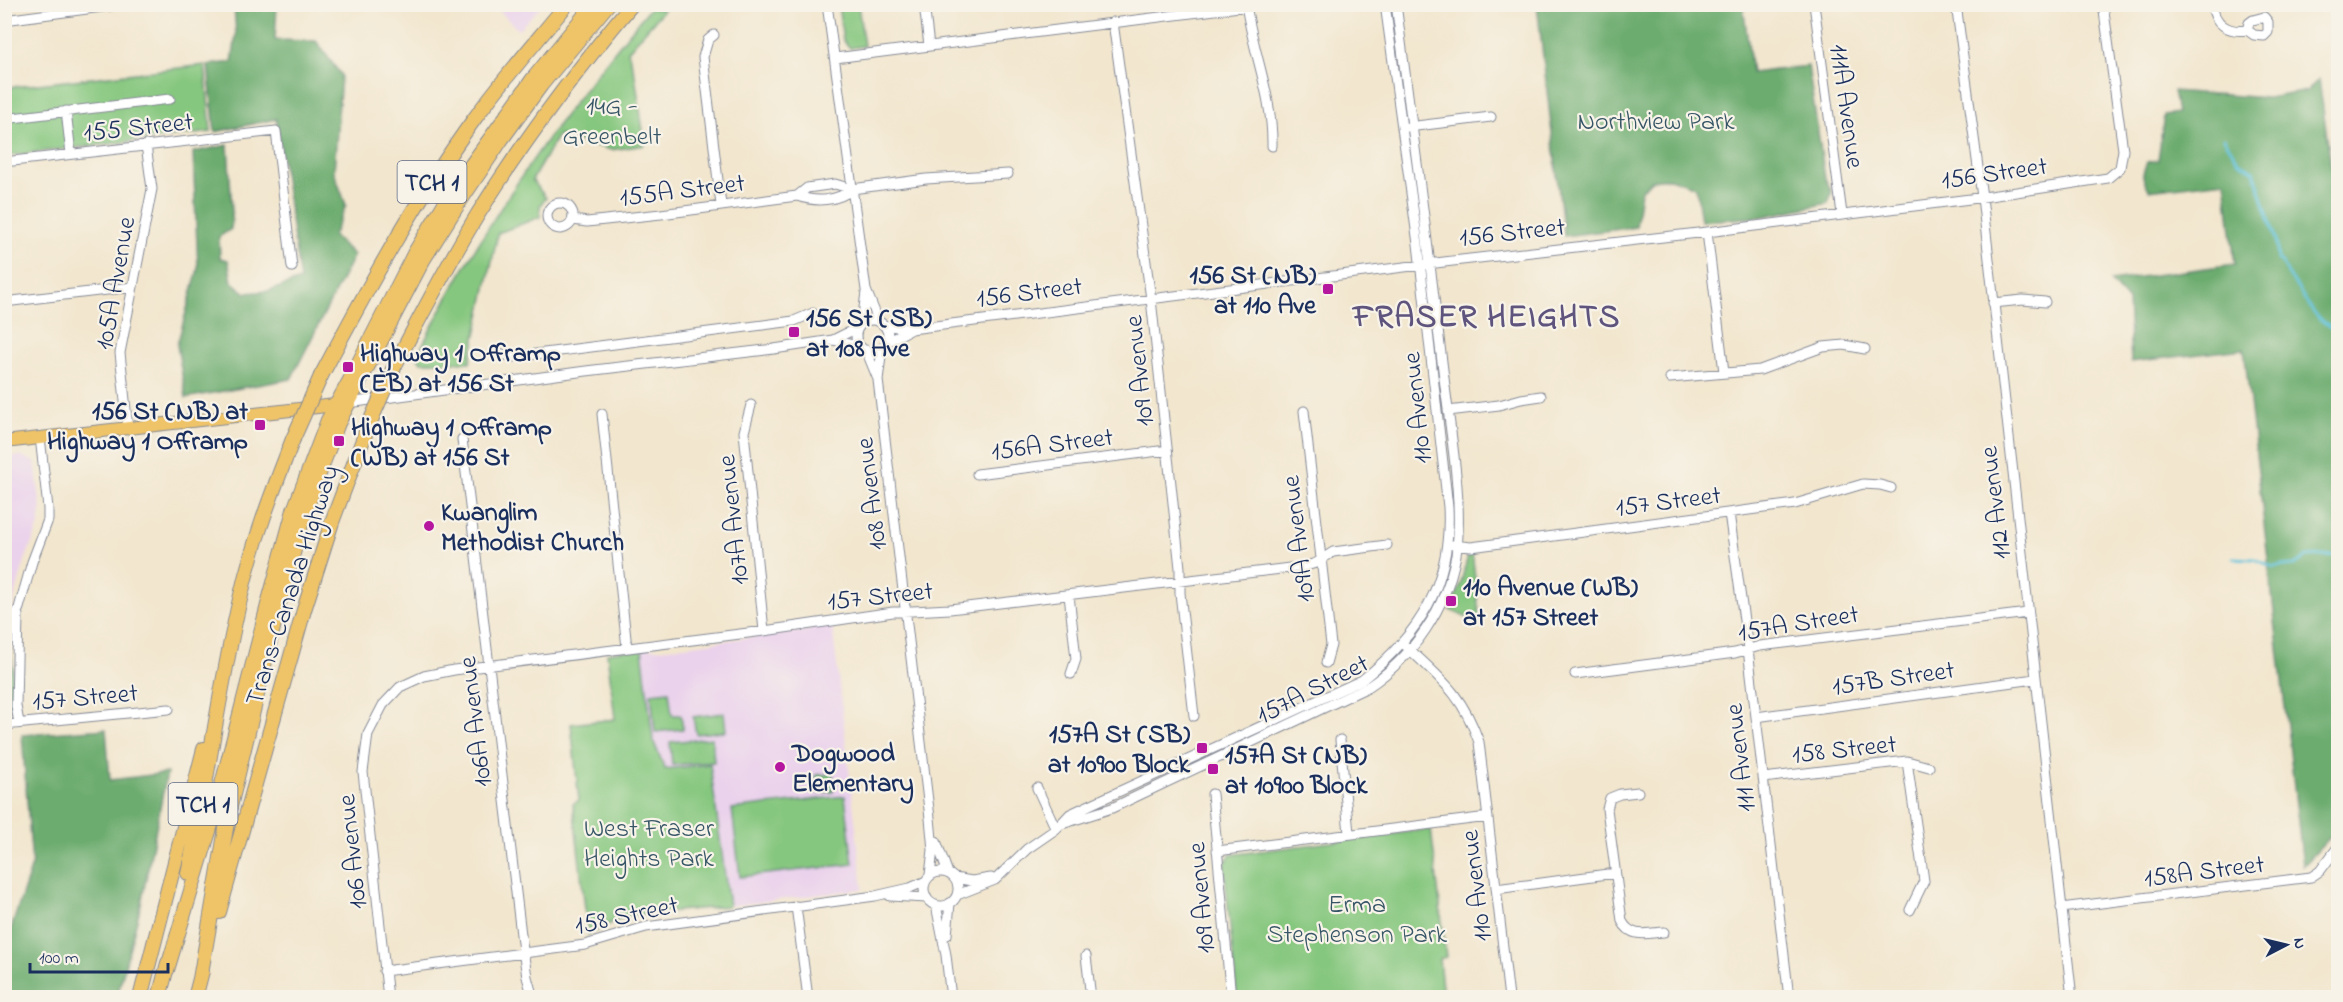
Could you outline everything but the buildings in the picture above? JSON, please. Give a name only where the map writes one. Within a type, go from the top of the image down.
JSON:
[{"type":"highway","name":"Trans-Canada Highway","points":[[159,998],[203,804],[241,594],[268,502],[293,439],[321,376],[363,296],[431,183],[475,118],[567,4]]},
{"type":"highway","points":[[200,979],[229,811],[279,603],[304,514],[342,404],[414,254],[450,195],[533,79],[594,4]]},
{"type":"highway","points":[[167,970],[216,808],[294,510],[313,457],[423,260],[460,201],[541,85],[608,4]]},
{"type":"highway","name":"Trans-Canada Highway","points":[[195,998],[304,610],[332,522],[367,429],[395,365],[479,213],[557,99],[632,4]]},
{"type":"highway","points":[[140,998],[150,966],[232,636]]},
{"type":"main road","points":[[4,442],[342,404]]},
{"type":"street","points":[[4,20],[125,4]]},
{"type":"street","points":[[827,4],[866,290],[861,326],[856,335],[863,348]]},
{"type":"street","points":[[924,4],[929,46]]},
{"type":"street","points":[[835,58],[1263,4]]},
{"type":"street","name":"110 Avenue","points":[[1385,4],[1408,127]]},
{"type":"street","name":"110 Avenue","points":[[1396,4],[1408,127],[1448,411],[1457,504],[1451,573],[1442,600],[1430,623],[1406,647],[1453,690],[1467,711],[1479,742],[1509,998]]},
{"type":"street","name":"111A Avenue","points":[[1814,4],[1842,214]]},
{"type":"street","name":"112 Avenue","points":[[1956,4],[1982,197],[2072,998]]},
{"type":"street","name":"156 Street","points":[[881,324],[911,329],[1426,264],[1707,232],[2099,180],[2116,173],[2123,160],[2103,4]]},
{"type":"street","points":[[2212,4],[2213,14],[2222,27],[2235,32],[2247,30]]},
{"type":"street","points":[[1246,6],[1252,41],[1266,88],[1272,146]]},
{"type":"street","name":"109 Avenue","points":[[1113,22],[1151,299],[1194,716]]},
{"type":"street","points":[[714,35],[708,40],[703,57],[721,205]]},
{"type":"street","points":[[4,119],[170,99]]},
{"type":"street","points":[[66,111],[71,154]]},
{"type":"street","points":[[1408,127],[1491,117]]},
{"type":"street","name":"155 Street","points":[[4,162],[276,131],[292,267]]},
{"type":"street","name":"105A Avenue","points":[[128,429],[120,353],[152,189],[146,145]]},
{"type":"street","name":"155A Street","points":[[796,196],[807,188],[835,184],[852,189],[926,179],[1008,174]]},
{"type":"street","name":"155A Street","points":[[573,220],[587,222],[796,196],[810,200],[836,198],[852,189]]},
{"type":"street","points":[[1707,232],[1724,372]]},
{"type":"street","name":"110 Avenue","points":[[1426,264],[1431,353],[1452,544]]},
{"type":"street","points":[[4,302],[134,287]]},
{"type":"street","points":[[832,340],[873,352],[884,345],[888,334],[866,290]]},
{"type":"street","points":[[1993,303],[2029,300],[2045,302]]},
{"type":"street","points":[[499,353],[513,357],[782,323],[801,320],[813,313]]},
{"type":"street","points":[[342,404],[832,340],[869,321],[881,324]]},
{"type":"street","name":"156 Street","points":[[884,345],[911,329]]},
{"type":"street","name":"108 Avenue","points":[[884,345],[878,380],[930,818],[933,850],[928,878]]},
{"type":"street","points":[[1670,378],[1724,372],[1742,373],[1769,368],[1823,347],[1844,345],[1864,350]]},
{"type":"street","name":"108 Avenue","points":[[863,348],[878,380]]},
{"type":"street","points":[[1431,353],[1436,357],[1442,406],[1448,411],[1499,405],[1541,396]]},
{"type":"street","name":"107A Avenue","points":[[751,405],[744,432],[764,631]]},
{"type":"street","name":"109A Avenue","points":[[1304,411],[1331,645],[1326,663]]},
{"type":"street","points":[[602,414],[627,648]]},
{"type":"street","points":[[4,641],[19,608],[32,562],[48,520],[40,437]]},
{"type":"street","name":"106A Avenue","points":[[462,440],[527,977],[533,998]]},
{"type":"street","name":"156A Street","points":[[977,474],[1167,450]]},
{"type":"street","name":"157 Street","points":[[1452,544],[1471,547],[1795,504],[1863,484],[1891,488]]},
{"type":"street","name":"111 Avenue","points":[[1729,513],[1748,649],[1789,998]]},
{"type":"street","name":"157 Street","points":[[383,705],[400,687],[424,676],[488,665],[905,611],[950,609],[1311,565],[1333,552],[1387,545]]},
{"type":"street","points":[[1070,595],[1076,651],[1071,674]]},
{"type":"street","points":[[19,608],[16,706],[19,723]]},
{"type":"street","name":"157A Street","points":[[1575,674],[2028,613]]},
{"type":"street","name":"157A Street","points":[[957,895],[991,883],[1027,849],[1059,826],[1112,808],[1349,698],[1382,678],[1406,647]]},
{"type":"street","name":"157B Street","points":[[1756,717],[2036,679]]},
{"type":"street","name":"106 Avenue","points":[[383,705],[368,734],[363,772],[387,998]]},
{"type":"street","name":"157 Street","points":[[4,725],[169,709]]},
{"type":"street","points":[[1340,740],[1350,833]]},
{"type":"street","points":[[1907,761],[1924,881],[1910,910]]},
{"type":"street","name":"158 Street","points":[[1763,778],[1907,761],[1929,767]]},
{"type":"street","points":[[1037,788],[1059,826]]},
{"type":"street","points":[[1638,792],[1620,794],[1610,798],[1607,809],[1622,921],[1626,928],[1634,934],[1664,932]]},
{"type":"street","name":"109 Avenue","points":[[1212,794],[1231,998]]},
{"type":"street","points":[[1217,851],[1488,817]]},
{"type":"street","name":"108 Avenue","points":[[930,818],[939,850],[951,875]]},
{"type":"street","name":"158A Street","points":[[2061,908],[2311,877],[2319,871],[2338,847]]},
{"type":"street","points":[[946,955],[950,903],[957,895],[958,886],[951,875],[939,872],[928,878],[924,890],[927,898],[936,905],[946,955],[951,998]]},
{"type":"street","name":"157A Street","points":[[951,875],[972,881],[1004,872]]},
{"type":"street","points":[[1496,889],[1615,873]]},
{"type":"street","name":"158 Street","points":[[384,971],[585,945],[646,927],[875,896],[910,888],[928,878]]},
{"type":"street","name":"158 Street","points":[[875,896],[927,898]]},
{"type":"street","points":[[936,905],[950,903]]},
{"type":"street","points":[[796,906],[808,998]]},
{"type":"street","points":[[1086,956],[1091,998]]},
{"type":"shaded area","points":[[494,5],[542,5],[518,30]]},
{"type":"shaded area","points":[[21,456],[35,462],[41,510],[39,525],[25,560],[5,631],[5,457]]},
{"type":"shaded area","name":"Dogwood Elementary","points":[[832,624],[863,889],[729,906],[710,765],[666,770],[653,740],[642,648],[661,649],[809,630],[813,627]]},
{"type":"green space","points":[[234,5],[277,5],[275,40],[316,41],[341,75],[334,172],[346,205],[333,236],[354,255],[291,379],[186,398],[177,345],[198,269],[193,152],[228,145],[231,229],[219,237],[220,258],[228,260],[232,282],[246,293],[269,291],[300,280],[276,119],[215,132],[208,65],[232,62],[236,35]]},
{"type":"green space","points":[[838,5],[858,5],[864,46],[850,48],[843,40]]},
{"type":"green space","name":"Northview Park","points":[[1537,5],[1743,5],[1752,73],[1808,66],[1825,178],[1832,192],[1828,203],[1761,217],[1701,221],[1696,187],[1670,178],[1651,180],[1641,191],[1636,227],[1564,236]]},
{"type":"green space","name":"14G - Greenbelt","points":[[666,7],[628,51],[635,75],[645,145],[611,150],[558,135],[532,180],[546,198],[540,206],[540,217],[498,233],[470,362],[421,362],[417,356],[442,308],[523,175],[583,91],[650,8]]},
{"type":"green space","points":[[205,65],[211,132],[5,156],[4,88]]},
{"type":"green space","points":[[2319,79],[2331,166],[2338,182],[2338,829],[2303,866],[2244,349],[2131,362],[2128,301],[2110,281],[2235,264],[2225,181],[2149,190],[2144,179],[2147,162],[2158,160],[2164,115],[2177,113],[2173,91],[2268,98],[2307,91]]},
{"type":"green space","points":[[1472,551],[1480,623],[1450,610],[1460,586],[1469,552]]},
{"type":"green space","points":[[8,648],[12,660],[13,689],[10,712],[5,716],[4,649]]},
{"type":"green space","name":"West Fraser Heights Park","points":[[642,648],[653,740],[665,769],[710,764],[729,906],[625,916],[588,935],[573,804],[579,800],[571,724],[615,719],[607,653]]},
{"type":"green space","points":[[669,691],[672,715],[681,715],[683,729],[655,732],[651,693]]},
{"type":"green space","points":[[724,713],[726,731],[696,734],[693,717]]},
{"type":"green space","points":[[106,729],[110,780],[167,773],[141,904],[117,997],[5,997],[5,947],[32,865],[22,735]]},
{"type":"green space","points":[[712,738],[714,762],[672,765],[670,742]]},
{"type":"green space","points":[[833,774],[833,792],[817,793],[816,775]]},
{"type":"green space","points":[[845,796],[853,864],[740,877],[732,809]]},
{"type":"green space","name":"Erma Stephenson Park","points":[[1431,829],[1446,957],[1439,959],[1443,997],[1237,997],[1224,865],[1230,855]]},
{"type":"waterway","points":[[2224,138],[2238,161],[2254,171],[2276,240],[2278,259],[2316,316],[2338,333]]},
{"type":"waterway","points":[[2233,558],[2255,559],[2273,567],[2294,565],[2307,557],[2335,555],[2338,557]]},
{"type":"place","name":"156 St (NB) at 110 Ave","points":[[1328,289]]},
{"type":"place","name":"156 St (SB) at 108 Ave","points":[[794,332]]},
{"type":"place","name":"Highway 1 Offramp (EB) at 156 St","points":[[348,367]]},
{"type":"place","name":"156 St (NB) at Highway 1 Offramp","points":[[260,425]]},
{"type":"place","name":"Highway 1 Offramp (WB) at 156 St","points":[[339,441]]},
{"type":"place","name":"Kwanglim Methodist Church","points":[[429,526]]},
{"type":"place","name":"110 Avenue (WB) at 157 Street","points":[[1451,601]]},
{"type":"place","name":"157A St (SB) at 10900 Block","points":[[1202,748]]},
{"type":"place","name":"Dogwood Elementary","points":[[780,767]]},
{"type":"place","name":"157A St (NB) at 10900 Block","points":[[1213,769]]},
{"type":"district","name":"FRASER HEIGHTS","points":[[1487,315]]}]
